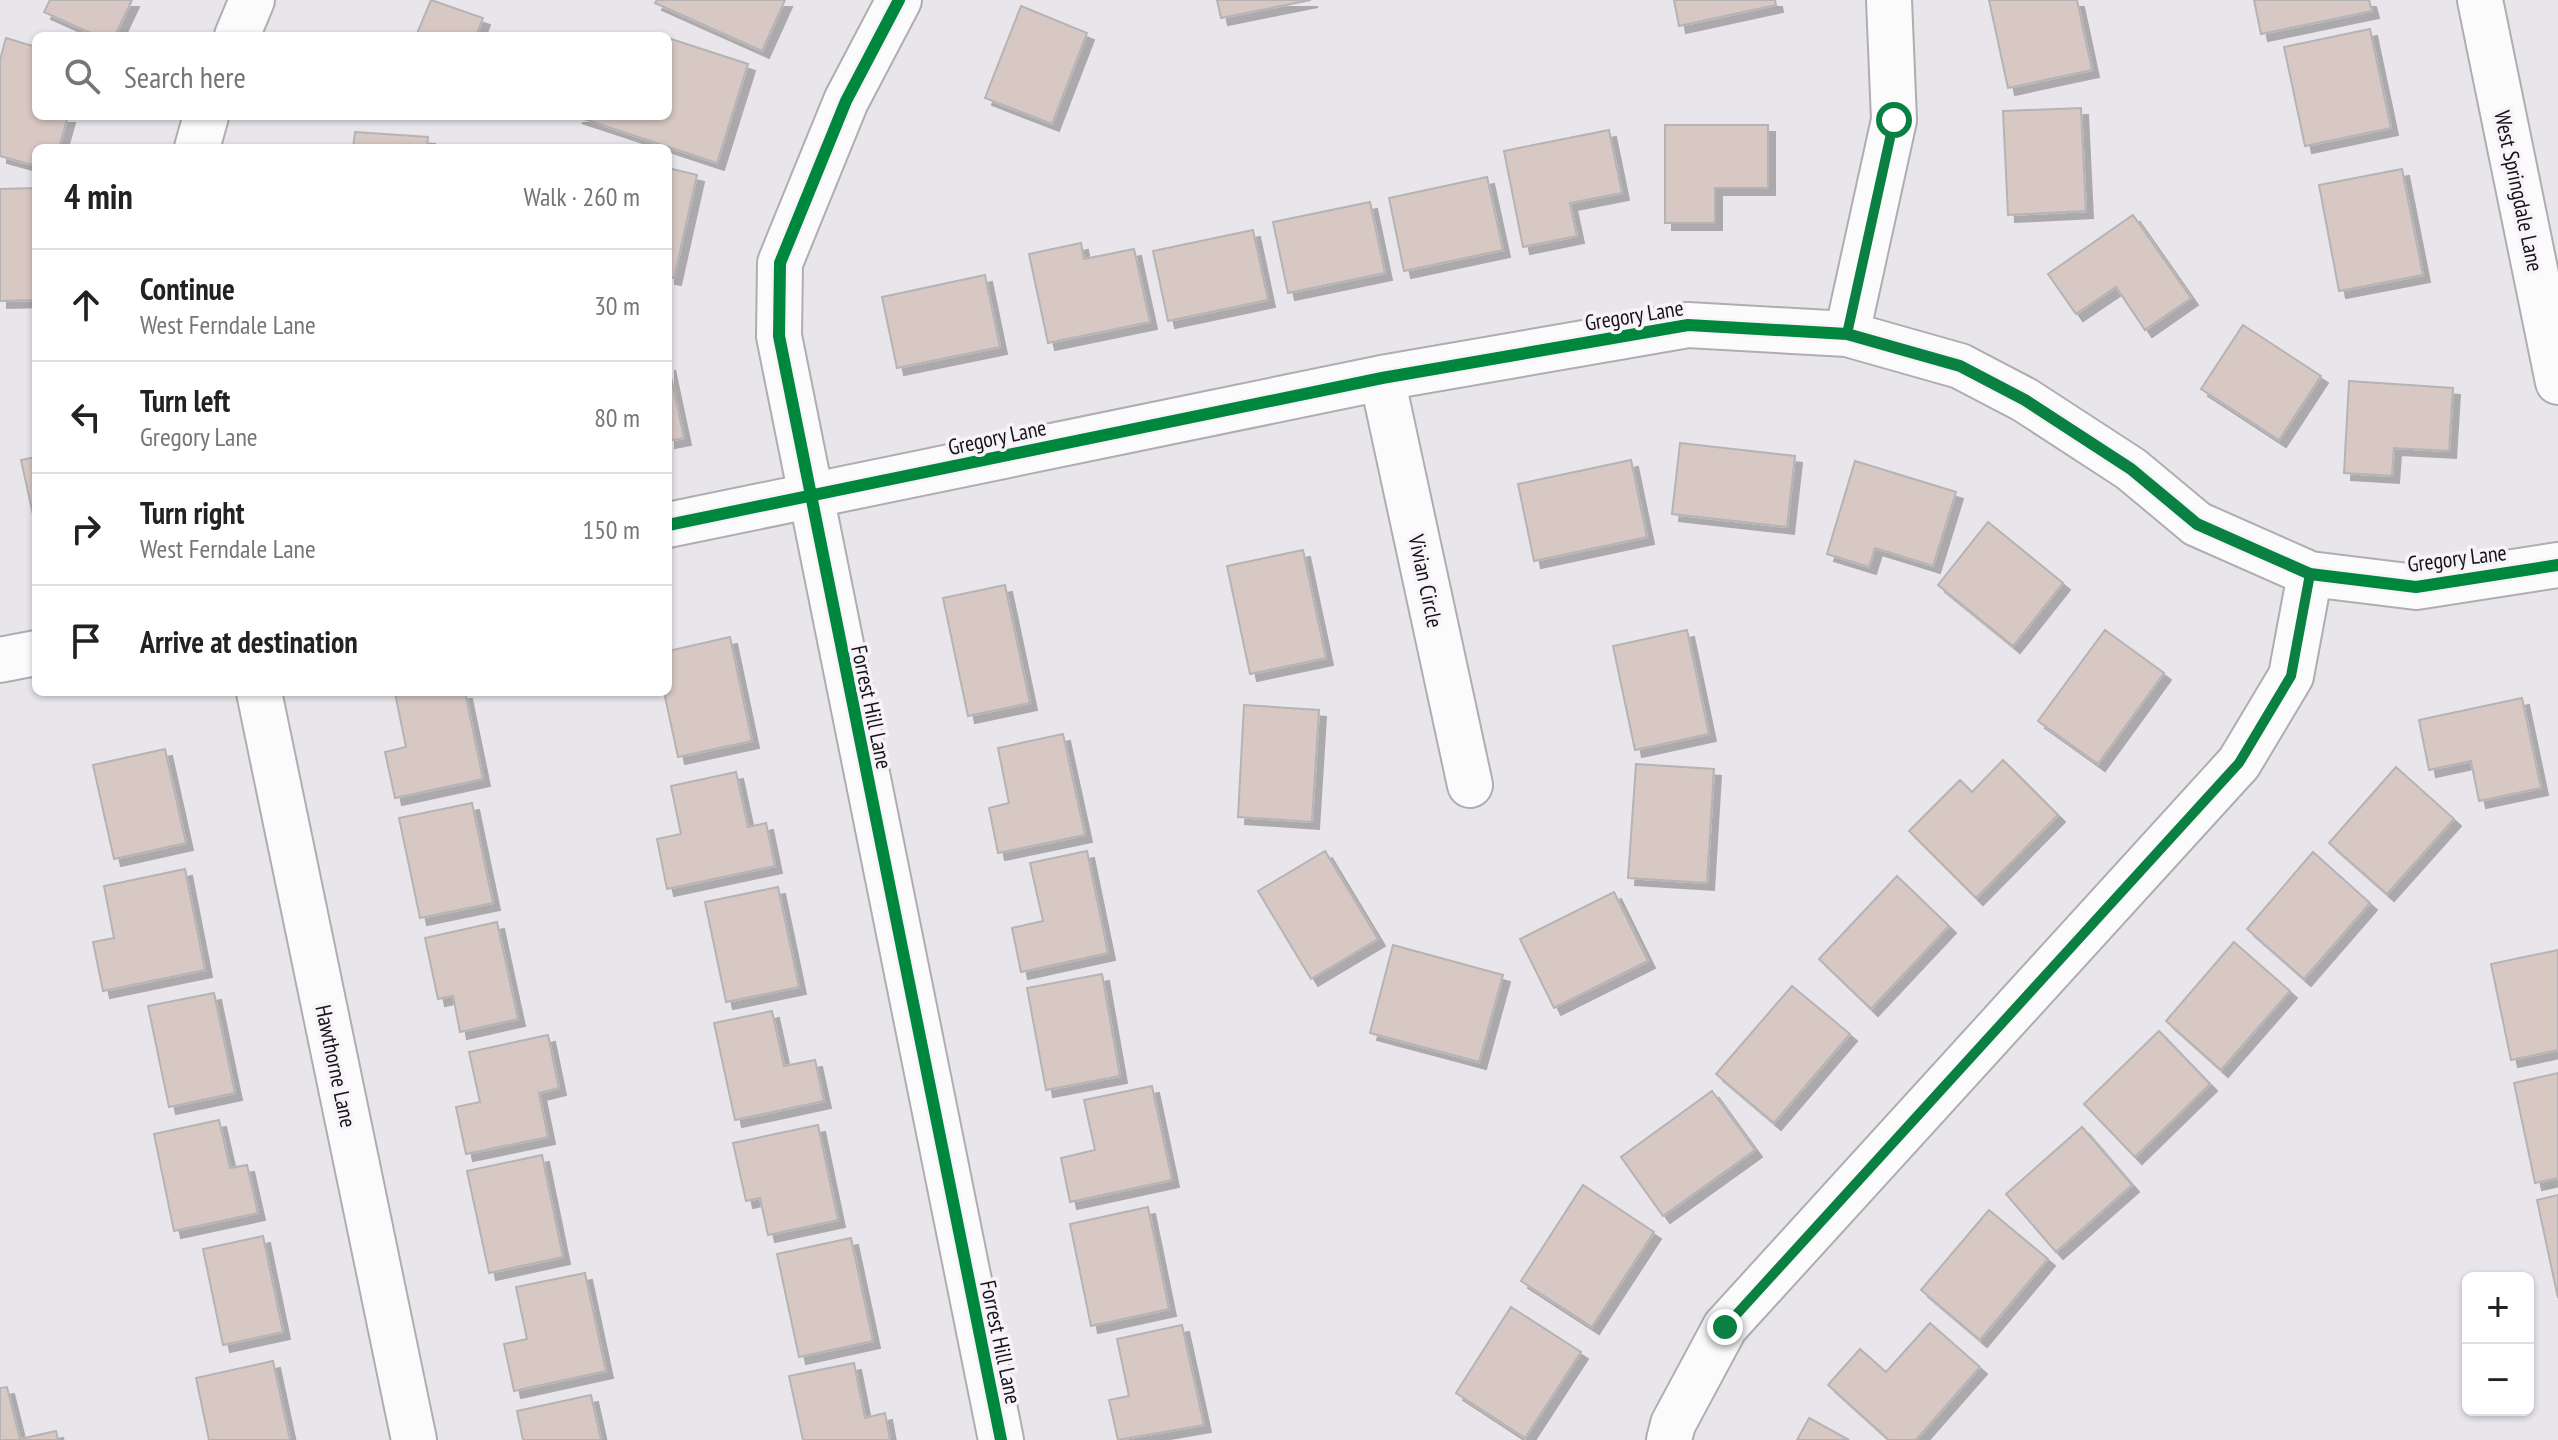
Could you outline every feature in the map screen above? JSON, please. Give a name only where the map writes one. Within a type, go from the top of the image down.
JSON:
[{"type":"street","points":[[239,32],[252,0]]},
{"type":"street","name":"Forrest Hill Lane","points":[[899,0],[846,101],[780,263],[779,336],[808,497],[1001,1440]]},
{"type":"street","points":[[1847,334],[1894,120],[1889,0]]},
{"type":"street","name":"West Springdale Lane","points":[[2480,0],[2558,382]]},
{"type":"street","points":[[198,144],[205,120]]},
{"type":"street","name":"Gregory Lane","points":[[672,524],[1382,378],[1688,325],[1847,334],[1960,366],[2012,393],[2131,469],[2197,524],[2310,574],[2416,587],[2558,565]]},
{"type":"street","name":"Vivian Circle","points":[[1382,378],[1470,785]]},
{"type":"street","points":[[1669,1440],[1673,1424],[1725,1327],[2239,763],[2291,676],[2310,574]]},
{"type":"street","points":[[0,660],[32,654]]},
{"type":"street","name":"Hawthorne Lane","points":[[260,696],[414,1440]]},
{"type":"building","points":[[50,0],[132,0],[117,32],[88,32],[44,12]]},
{"type":"building","points":[[431,0],[483,18],[478,32],[418,32]]},
{"type":"building","points":[[657,0],[785,0],[762,51],[655,3]]},
{"type":"building","points":[[1217,0],[1311,0],[1221,18]]},
{"type":"building","points":[[1674,0],[1775,0],[1776,5],[1679,26]]},
{"type":"building","points":[[1989,0],[2077,0],[2092,70],[2008,88]]},
{"type":"building","points":[[2254,0],[2369,0],[2372,11],[2261,34]]},
{"type":"building","points":[[1021,6],[1087,33],[1052,124],[985,98]]},
{"type":"building","points":[[2370,29],[2391,128],[2305,146],[2284,47]]},
{"type":"building","points":[[6,38],[32,46],[32,120],[67,120],[60,144],[32,144],[32,165],[0,156],[0,60]]},
{"type":"building","points":[[672,39],[748,64],[717,163],[672,148],[672,144],[660,144],[587,120],[672,120]]},
{"type":"building","points":[[2081,108],[2086,211],[2008,215],[2003,111]]},
{"type":"building","points":[[1665,125],[1768,125],[1768,188],[1715,188],[1715,223],[1665,223]]},
{"type":"building","points":[[1609,130],[1622,193],[1570,203],[1577,236],[1523,247],[1504,151]]},
{"type":"building","points":[[355,132],[428,137],[427,144],[354,144]]},
{"type":"building","points":[[672,169],[697,175],[672,278]]},
{"type":"building","points":[[2402,169],[2423,275],[2339,291],[2319,185]]},
{"type":"building","points":[[1487,177],[1503,250],[1404,271],[1389,198]]},
{"type":"building","points":[[32,188],[32,300],[0,301],[0,189]]},
{"type":"building","points":[[1370,202],[1385,273],[1288,293],[1273,222]]},
{"type":"building","points":[[2133,215],[2191,298],[2145,330],[2116,287],[2076,314],[2048,274]]},
{"type":"building","points":[[1253,230],[1268,300],[1168,321],[1153,251]]},
{"type":"building","points":[[1081,243],[1084,259],[1134,249],[1150,322],[1048,343],[1029,254]]},
{"type":"building","points":[[985,275],[1000,347],[897,368],[882,297]]},
{"type":"building","points":[[2243,325],[2321,376],[2279,440],[2201,389]]},
{"type":"building","points":[[2349,381],[2453,388],[2449,451],[2394,448],[2392,476],[2344,473]]},
{"type":"building","points":[[672,382],[684,438],[672,440]]},
{"type":"building","points":[[1680,443],[1795,456],[1787,527],[1672,514]]},
{"type":"building","points":[[32,458],[32,510],[21,460]]},
{"type":"building","points":[[1631,460],[1647,537],[1534,561],[1518,484]]},
{"type":"building","points":[[1855,461],[1956,492],[1933,566],[1875,548],[1869,567],[1827,554]]},
{"type":"building","points":[[1988,522],[2063,583],[2013,646],[1938,585]]},
{"type":"building","points":[[1303,550],[1326,658],[1250,674],[1227,566]]},
{"type":"building","points":[[1005,585],[1030,703],[968,716],[943,598]]},
{"type":"building","points":[[1687,630],[1709,734],[1635,750],[1613,646]]},
{"type":"building","points":[[2105,630],[2164,673],[2098,764],[2038,721]]},
{"type":"building","points":[[730,637],[752,741],[678,757],[665,696],[672,696],[672,650]]},
{"type":"building","points":[[396,696],[466,696],[483,779],[395,798],[385,752],[406,747]]},
{"type":"building","points":[[2522,698],[2541,788],[2479,801],[2471,761],[2429,770],[2419,720]]},
{"type":"building","points":[[1244,705],[1319,710],[1312,822],[1238,817]]},
{"type":"building","points":[[1063,734],[1085,835],[998,853],[989,808],[1009,803],[998,748]]},
{"type":"building","points":[[165,749],[186,843],[114,859],[93,765]]},
{"type":"building","points":[[2003,760],[2058,815],[1976,898],[1909,831],[1960,780],[1972,792]]},
{"type":"building","points":[[1636,764],[1714,769],[1707,883],[1628,878]]},
{"type":"building","points":[[2396,767],[2454,819],[2387,894],[2329,843]]},
{"type":"building","points":[[736,772],[748,827],[766,823],[775,866],[667,889],[657,839],[681,834],[671,786]]},
{"type":"building","points":[[472,803],[493,903],[420,918],[399,818]]},
{"type":"building","points":[[1087,851],[1108,953],[1021,972],[1012,928],[1043,921],[1030,863]]},
{"type":"building","points":[[1325,851],[1378,939],[1311,979],[1258,891]]},
{"type":"building","points":[[2313,852],[2370,903],[2304,979],[2247,929]]},
{"type":"building","points":[[185,869],[205,970],[103,991],[93,942],[114,938],[104,886]]},
{"type":"building","points":[[1897,876],[1949,926],[1871,1009],[1819,959]]},
{"type":"building","points":[[778,887],[799,987],[726,1002],[705,902]]},
{"type":"building","points":[[1614,892],[1648,961],[1554,1008],[1520,939]]},
{"type":"building","points":[[497,922],[518,1019],[460,1032],[453,996],[438,999],[425,938]]},
{"type":"building","points":[[2234,942],[2290,991],[2221,1070],[2166,1021]]},
{"type":"building","points":[[1393,945],[1503,975],[1479,1062],[1370,1033]]},
{"type":"building","points":[[2558,950],[2558,1050],[2511,1060],[2491,964]]},
{"type":"building","points":[[1102,974],[1120,1076],[1046,1090],[1027,988]]},
{"type":"building","points":[[1792,986],[1850,1034],[1774,1123],[1716,1074]]},
{"type":"building","points":[[214,993],[235,1093],[169,1107],[148,1006]]},
{"type":"building","points":[[772,1011],[784,1066],[815,1060],[824,1101],[735,1120],[714,1023]]},
{"type":"building","points":[[2159,1031],[2210,1084],[2135,1157],[2084,1104]]},
{"type":"building","points":[[548,1035],[559,1088],[539,1093],[548,1137],[466,1154],[456,1107],[480,1102],[469,1052]]},
{"type":"building","points":[[2558,1073],[2558,1178],[2535,1183],[2514,1083]]},
{"type":"building","points":[[1152,1086],[1172,1180],[1070,1202],[1061,1158],[1095,1150],[1084,1100]]},
{"type":"building","points":[[1712,1091],[1755,1150],[1663,1216],[1621,1157]]},
{"type":"building","points":[[219,1120],[230,1168],[247,1165],[258,1213],[174,1231],[154,1134]]},
{"type":"building","points":[[818,1125],[838,1220],[768,1235],[760,1198],[746,1201],[733,1143]]},
{"type":"building","points":[[2082,1127],[2132,1185],[2056,1252],[2006,1194]]},
{"type":"building","points":[[542,1155],[563,1257],[489,1273],[467,1171]]},
{"type":"building","points":[[1583,1185],[1654,1232],[1592,1327],[1521,1281]]},
{"type":"building","points":[[2558,1195],[2558,1298],[2537,1200]]},
{"type":"building","points":[[1148,1207],[1169,1309],[1091,1326],[1070,1224]]},
{"type":"building","points":[[1989,1210],[2048,1259],[1980,1340],[1921,1290]]},
{"type":"building","points":[[263,1236],[283,1332],[223,1345],[203,1249]]},
{"type":"building","points":[[851,1238],[873,1341],[799,1357],[777,1254]]},
{"type":"building","points":[[585,1273],[606,1371],[514,1391],[504,1344],[527,1339],[516,1287]]},
{"type":"building","points":[[1511,1307],[1581,1352],[1525,1438],[1456,1393]]},
{"type":"building","points":[[1930,1323],[1980,1367],[1916,1440],[1889,1440],[1828,1385],[1860,1349],[1886,1372]]},
{"type":"building","points":[[1182,1325],[1204,1425],[1118,1440],[1109,1400],[1129,1396],[1117,1339]]},
{"type":"building","points":[[273,1361],[290,1440],[209,1440],[196,1378]]},
{"type":"building","points":[[854,1363],[865,1418],[885,1413],[890,1440],[803,1440],[789,1376]]},
{"type":"building","points":[[7,1387],[20,1439],[56,1431],[58,1440],[0,1440],[0,1388]]},
{"type":"building","points":[[591,1395],[601,1440],[523,1440],[517,1411]]},
{"type":"building","points":[[1809,1418],[1849,1440],[1797,1440]]},
{"type":"cycle path","points":[[899,0],[846,101],[780,263],[779,336],[1001,1440]]},
{"type":"cycle path","points":[[672,524],[1382,378],[1688,325],[1847,334],[1960,366],[2025,400],[2131,469],[2197,524],[2310,574],[2416,587],[2558,565]]},
{"type":"route","points":[[1725,1327],[2239,763],[2291,676],[2310,574],[2197,524],[2131,469],[2025,400],[1960,366],[1847,334],[1894,120]]}]
